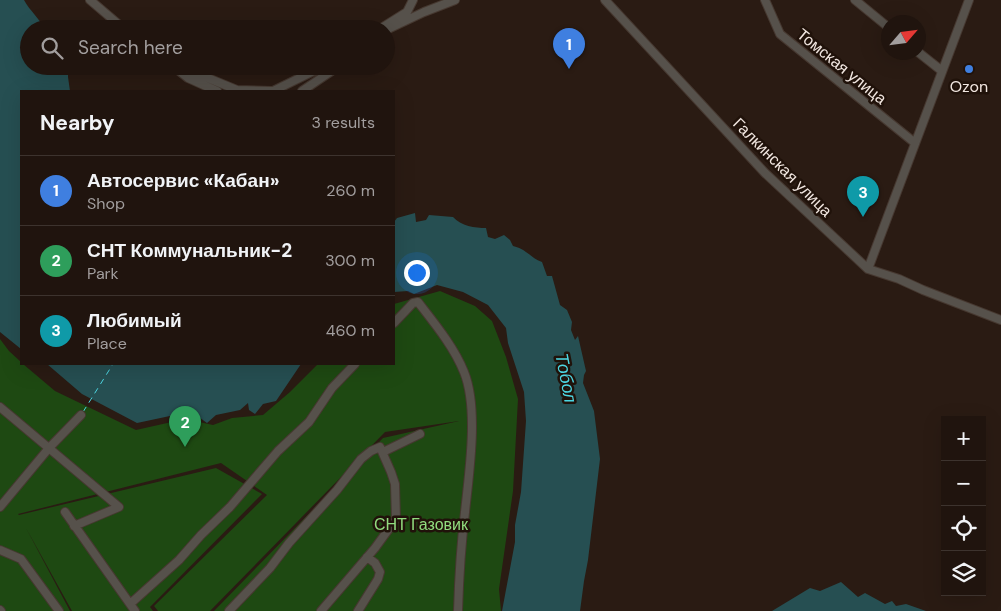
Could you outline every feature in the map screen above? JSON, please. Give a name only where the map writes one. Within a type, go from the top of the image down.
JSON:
[{"type":"street","points":[[90,0],[113,20]]},
{"type":"street","points":[[394,20],[407,12],[413,0]]},
{"type":"street","points":[[395,26],[455,0]]},
{"type":"street","name":"Галкинская улица","points":[[606,0],[765,172],[868,269],[899,279],[1001,320]]},
{"type":"street","name":"Томская улица","points":[[765,0],[780,34],[915,143]]},
{"type":"street","points":[[856,0],[881,21]]},
{"type":"street","points":[[868,269],[969,0]]},
{"type":"street","points":[[926,59],[942,72]]},
{"type":"street","points":[[184,75],[215,90]]},
{"type":"street","points":[[201,75],[237,90]]},
{"type":"street","points":[[276,90],[308,75]]},
{"type":"street","points":[[303,90],[326,75]]},
{"type":"street","points":[[395,322],[413,303],[418,302],[454,353],[469,388],[471,403],[470,459],[458,611]]},
{"type":"street","points":[[65,512],[132,608],[201,535],[230,508],[278,452],[309,422],[332,388],[354,365]]},
{"type":"street","points":[[0,407],[119,507],[74,526]]},
{"type":"street","points":[[0,507],[49,448],[82,415]]},
{"type":"street","points":[[383,452],[420,434]]},
{"type":"street","points":[[229,611],[270,568],[289,543],[337,490],[361,458],[378,447],[383,452],[394,484],[396,519],[322,611]]},
{"type":"street","points":[[0,550],[21,559],[59,611]]},
{"type":"street","points":[[358,611],[378,579],[380,572],[375,563],[367,557]]},
{"type":"green space","name":"СНТ Газовик","points":[[440,291],[475,306],[492,321],[506,357],[518,399],[513,491],[499,589],[501,611],[214,611],[383,438],[459,421],[385,432],[210,611],[158,611],[154,606],[267,495],[221,463],[18,514],[216,468],[262,494],[150,607],[153,611],[72,611],[26,528],[70,611],[0,611],[0,339],[20,361],[20,365],[24,365],[55,391],[136,430],[185,419],[213,425],[232,418],[263,415],[317,365],[395,365],[395,304]]},
{"type":"water","points":[[0,0],[24,0],[39,20],[20,20],[20,75],[68,75],[70,90],[20,90],[20,348],[0,332]]},
{"type":"water","name":"Тобол","points":[[415,213],[416,222],[426,220],[429,215],[453,217],[460,223],[468,226],[486,228],[488,237],[495,239],[504,235],[513,246],[522,249],[542,262],[547,276],[552,276],[560,305],[567,310],[572,322],[571,330],[575,340],[578,336],[586,371],[583,383],[594,411],[600,459],[580,611],[502,611],[515,542],[515,525],[521,492],[526,421],[524,392],[508,343],[506,328],[488,305],[463,292],[437,285],[414,294],[408,291],[395,292],[395,221],[397,218]]},
{"type":"water","points":[[48,365],[300,365],[276,401],[263,404],[255,414],[249,410],[248,403],[240,410],[216,415],[207,423],[196,415],[184,413],[137,423],[82,394]]},
{"type":"water","points":[[841,582],[858,597],[865,593],[885,604],[892,601],[896,606],[906,604],[926,611],[772,611],[810,588],[820,591]]},
{"type":"ferry route","points":[[83,412],[112,365]]},
{"type":"place","name":"Автосервис «Кабан»","points":[[569,69]]},
{"type":"place","name":"Ozon","points":[[969,69]]},
{"type":"place","name":"Любимый","points":[[863,217]]},
{"type":"place","name":"СНТ Коммунальник-2","points":[[185,447]]}]
